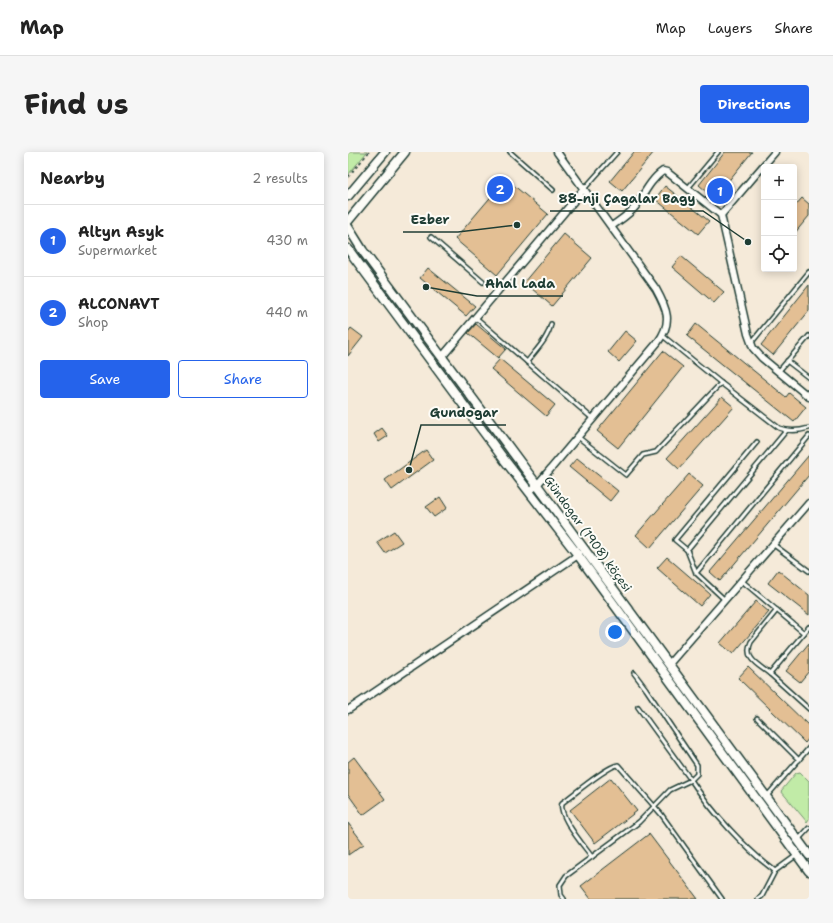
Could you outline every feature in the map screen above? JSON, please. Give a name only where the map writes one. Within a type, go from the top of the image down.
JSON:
[{"type":"main road","points":[[348,196],[385,152]]},
{"type":"main road","points":[[348,221],[405,152]]},
{"type":"main road","name":"Gündogar (1908) köçesi","points":[[348,227],[362,251],[538,484],[809,855]]},
{"type":"main road","name":"Gündogar (1908) köçesi","points":[[348,249],[529,492],[578,555],[809,872]]},
{"type":"main road","points":[[662,670],[669,664]]},
{"type":"street","points":[[529,492],[538,484],[663,336],[667,321],[666,308],[656,289],[558,152]]},
{"type":"street","points":[[721,215],[775,152]]},
{"type":"street","points":[[612,226],[636,207],[641,197],[658,174],[663,171],[667,172],[721,215],[748,334],[754,348],[762,358],[809,397]]},
{"type":"street","points":[[442,357],[584,189]]},
{"type":"street","points":[[669,664],[809,503]]},
{"type":"street","points":[[348,710],[578,555]]},
{"type":"lane","points":[[510,152],[553,190]]},
{"type":"lane","points":[[688,188],[718,152]]},
{"type":"lane","points":[[584,189],[615,153]]},
{"type":"lane","points":[[431,238],[483,282]]},
{"type":"lane","points":[[752,342],[809,272]]},
{"type":"lane","points":[[475,317],[593,419]]},
{"type":"lane","points":[[527,362],[542,344],[550,331],[551,324]]},
{"type":"lane","points":[[663,336],[721,384],[780,428],[786,431],[809,428]]},
{"type":"lane","points":[[778,372],[809,336]]},
{"type":"lane","points":[[787,361],[809,378]]},
{"type":"lane","points":[[578,437],[626,475],[643,455],[656,452],[721,384]]},
{"type":"lane","points":[[687,550],[786,431]]},
{"type":"lane","points":[[696,573],[809,436]]},
{"type":"lane","points":[[725,600],[696,573],[687,550],[675,540],[757,442]]},
{"type":"lane","points":[[774,545],[809,571]]},
{"type":"lane","points":[[742,581],[804,633]]},
{"type":"lane","points":[[777,610],[750,642],[748,654],[751,659],[809,709]]},
{"type":"lane","points":[[770,674],[809,627]]},
{"type":"lane","points":[[564,899],[560,890],[562,880],[639,822],[670,790],[691,780],[697,774],[697,765],[634,673]]},
{"type":"lane","points":[[638,707],[720,819],[763,862],[775,871]]},
{"type":"lane","points":[[757,718],[798,760]]},
{"type":"lane","points":[[766,797],[809,748]]},
{"type":"lane","points":[[592,857],[564,818],[562,803],[614,765],[618,764],[654,806],[722,899]]},
{"type":"lane","points":[[798,840],[809,828]]},
{"type":"lane","points":[[758,899],[762,896],[775,871],[797,855]]},
{"type":"path","points":[[348,177],[369,152]]},
{"type":"green space","points":[[348,152],[367,152],[348,175]]},
{"type":"green space","points":[[800,772],[809,781],[809,819],[807,822],[781,791],[796,773]]},
{"type":"building","points":[[634,152],[654,152],[622,191],[610,181]]},
{"type":"building","points":[[725,152],[752,152],[726,184],[731,189],[720,203],[699,185]]},
{"type":"building","points":[[506,179],[548,214],[497,275],[455,239]]},
{"type":"building","points":[[665,186],[709,221],[698,234],[655,199]]},
{"type":"building","points":[[802,198],[809,204],[809,216],[797,230],[797,204]]},
{"type":"building","points":[[564,234],[592,258],[552,306],[524,282]]},
{"type":"building","points":[[681,256],[724,292],[714,303],[672,267]]},
{"type":"building","points":[[428,268],[475,306],[466,316],[420,278]]},
{"type":"building","points":[[809,285],[809,311],[773,355],[761,345]]},
{"type":"building","points":[[476,324],[506,349],[498,358],[468,333]]},
{"type":"building","points":[[696,324],[786,397],[789,393],[806,407],[794,422],[687,336]]},
{"type":"building","points":[[351,328],[363,337],[348,356],[348,332]]},
{"type":"building","points":[[625,331],[637,341],[619,362],[608,352]]},
{"type":"building","points":[[663,351],[683,367],[618,448],[597,431]]},
{"type":"building","points":[[500,359],[555,405],[546,416],[491,369]]},
{"type":"building","points":[[722,397],[734,407],[679,469],[667,458]]},
{"type":"building","points":[[382,428],[388,436],[379,442],[374,434]]},
{"type":"building","points":[[426,450],[433,460],[392,490],[385,480]]},
{"type":"building","points":[[809,455],[809,475],[720,581],[710,572]]},
{"type":"building","points":[[577,458],[618,491],[610,501],[569,467]]},
{"type":"building","points":[[689,474],[703,486],[650,548],[636,535]]},
{"type":"building","points":[[440,497],[447,508],[434,517],[426,507]]},
{"type":"building","points":[[394,531],[402,542],[385,553],[377,542]]},
{"type":"building","points":[[667,557],[710,594],[700,606],[657,568]]},
{"type":"building","points":[[778,570],[809,595],[809,615],[768,583]]},
{"type":"building","points":[[756,601],[769,612],[733,654],[720,643]]},
{"type":"building","points":[[809,643],[809,671],[800,682],[786,671]]},
{"type":"building","points":[[748,667],[809,726],[809,738],[805,743],[738,678]]},
{"type":"building","points":[[354,757],[385,799],[363,815],[348,794],[348,762]]},
{"type":"building","points":[[611,778],[637,811],[595,843],[570,810]]},
{"type":"building","points":[[348,823],[364,844],[348,855]]},
{"type":"building","points":[[649,834],[698,899],[591,899],[581,886]]},
{"type":"place","name":"ALCONAVT","points":[[500,189]]},
{"type":"place","name":"Altyn Asyk","points":[[720,191]]},
{"type":"place","name":"Ezber","points":[[517,225]]},
{"type":"place","name":"88-nji Çagalar Bagy","points":[[748,242]]},
{"type":"place","name":"Ahal Lada","points":[[426,287]]},
{"type":"place","name":"Gundogar","points":[[409,470]]}]
